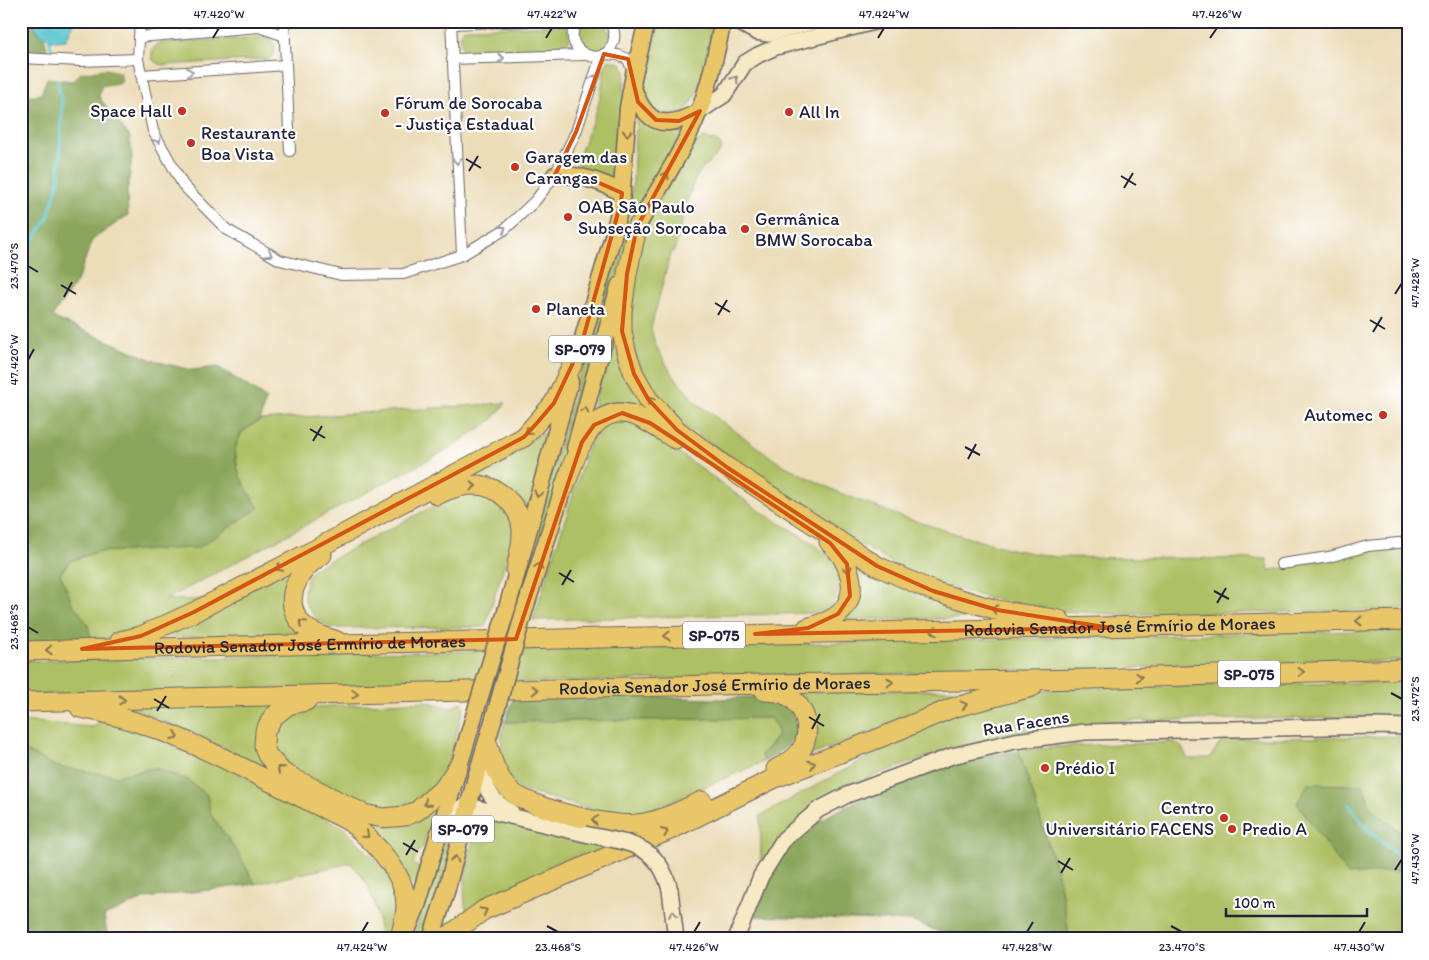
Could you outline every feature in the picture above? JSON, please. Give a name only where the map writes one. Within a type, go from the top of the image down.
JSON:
[{"type":"highway","points":[[637,227],[627,274],[622,311],[623,338],[634,374],[648,399],[677,430],[728,468],[877,566],[933,591],[997,610],[1111,628]]},
{"type":"highway","points":[[82,649],[141,636],[194,612],[325,545],[524,437],[554,403],[581,346]]},
{"type":"highway","points":[[564,488],[582,442],[594,425],[604,418],[622,413],[650,423],[830,543],[844,558],[851,574],[850,596],[843,609],[833,618],[808,628],[755,634]]},
{"type":"highway","points":[[345,644],[303,626],[295,615],[292,596],[294,586],[301,574],[309,564],[319,557],[443,492],[476,484],[493,488],[508,500],[518,513],[522,528],[516,571]]},
{"type":"highway","name":"Rodovia Senador José Ermírio de Moraes","points":[[21,650],[1111,628],[1408,620]]},
{"type":"highway","name":"Rodovia Senador José Ermírio de Moraes","points":[[21,702],[712,685],[1090,679],[1408,669]]},
{"type":"highway","points":[[444,939],[484,910],[656,837],[772,779],[952,708],[1026,688],[1090,679]]},
{"type":"highway","points":[[488,745],[491,758],[502,781],[514,794],[521,798],[560,812],[595,821],[636,825],[652,822],[790,762],[803,746],[807,734],[807,724],[802,710],[792,699],[782,693],[712,685]]},
{"type":"highway","points":[[328,695],[288,705],[273,717],[265,731],[264,746],[270,760],[283,773],[358,811],[383,818],[406,816],[417,811],[444,788],[458,767]]},
{"type":"highway","points":[[44,702],[93,711],[152,727],[188,741],[349,821],[371,839],[389,862],[402,884],[406,904],[400,939]]},
{"type":"main road","name":"SP-079","points":[[404,939],[418,903],[507,608],[615,229],[622,193],[628,108],[647,21]]},
{"type":"main road","points":[[726,22],[768,34],[816,21]]},
{"type":"main road","points":[[633,80],[638,102],[644,112],[656,120],[668,123],[679,121],[700,111],[724,95],[745,63],[758,55],[776,47],[878,21]]},
{"type":"main road","name":"SP-079","points":[[431,939],[446,892],[524,612],[564,488],[626,260],[637,227],[686,142],[700,111],[726,22]]},
{"type":"main road","points":[[555,175],[577,176],[622,193]]},
{"type":"main road","points":[[493,720],[483,772],[486,788],[501,807],[521,818]]},
{"type":"main road","name":"Rua Facens","points":[[736,939],[761,876],[784,839],[818,810],[890,778],[952,756],[1015,741],[1085,732],[1408,727]]},
{"type":"main road","points":[[445,814],[448,811],[469,806],[629,844],[642,849],[661,865],[666,876],[670,890],[676,939]]},
{"type":"street","points":[[140,21],[138,59],[153,131],[183,185],[226,229],[280,260],[341,275],[403,274],[462,255],[504,230],[535,201],[555,175],[576,132],[603,55],[609,50],[614,40],[613,27],[608,21]]},
{"type":"street","points":[[269,30],[276,28],[282,21]]},
{"type":"street","points":[[282,21],[285,36],[290,151]]},
{"type":"street","points":[[462,255],[451,23],[529,21]]},
{"type":"street","points":[[579,21],[573,31],[573,38],[578,50],[584,55]]},
{"type":"street","points":[[139,37],[259,27],[285,36]]},
{"type":"street","points":[[452,59],[618,55],[628,59],[633,80]]},
{"type":"street","points":[[21,58],[80,61],[138,59]]},
{"type":"street","points":[[141,75],[286,64]]},
{"type":"street","points":[[1281,564],[1329,557],[1368,546],[1408,542]]},
{"type":"highlighted area","points":[[604,54],[628,59],[638,102],[656,120],[679,121],[700,111],[637,227],[627,274],[622,331],[634,374],[648,399],[677,430],[728,468],[877,566],[933,591],[997,610],[1111,628],[755,634],[808,628],[838,614],[850,596],[847,564],[830,543],[650,423],[622,413],[594,425],[582,442],[516,639],[82,649],[141,636],[194,612],[524,437],[537,423],[554,403],[581,346],[621,202],[622,193],[597,182],[555,175],[576,132]]},
{"type":"green space","points":[[594,20],[600,21],[605,25],[609,30],[609,42],[605,47],[600,51],[594,52],[588,51],[583,47],[579,42],[578,36],[579,30],[583,25],[588,21]]},
{"type":"green space","points":[[21,21],[41,21],[47,51],[21,48]]},
{"type":"green space","points":[[661,21],[714,21],[709,55],[696,95],[685,110],[672,114],[651,109],[641,87],[644,69]]},
{"type":"green space","points":[[564,25],[568,29],[569,40],[562,47],[469,53],[463,49],[461,42],[463,29],[468,28]]},
{"type":"green space","points":[[269,37],[274,48],[270,59],[163,65],[152,59],[153,50],[159,43]]},
{"type":"green space","points":[[609,60],[621,63],[625,71],[619,173],[617,178],[590,172],[578,163],[599,102],[604,71]]},
{"type":"green space","points":[[105,69],[120,72],[122,82],[101,86],[99,97],[130,137],[132,158],[127,193],[128,215],[92,240],[78,279],[52,317],[155,361],[191,370],[218,367],[266,398],[260,420],[241,434],[235,453],[239,473],[259,508],[198,548],[97,552],[70,561],[60,573],[72,603],[87,623],[92,641],[21,643],[21,100],[23,96],[41,94],[47,78],[72,81],[81,73]]},
{"type":"green space","points":[[639,113],[667,129],[683,128],[640,203],[631,227],[525,599],[514,599],[626,215],[633,182],[636,116]]},
{"type":"green space","points":[[703,138],[718,142],[722,147],[717,155],[699,173],[691,189],[674,251],[671,252],[651,328],[655,344],[670,371],[695,402],[779,463],[840,493],[899,516],[973,539],[1015,550],[1055,557],[1267,559],[1269,570],[1368,550],[1408,546],[1408,609],[1113,614],[1060,611],[987,598],[930,581],[897,566],[845,535],[680,423],[654,398],[630,343],[627,306],[644,228],[656,205],[697,142]]},
{"type":"green space","points":[[616,321],[664,424],[638,414],[588,427]]},
{"type":"green space","points":[[506,403],[493,419],[450,448],[165,600],[210,599],[137,630],[107,639],[92,641],[87,623],[72,603],[60,574],[70,561],[97,552],[172,549],[258,508],[239,477],[235,448],[242,432],[260,420]]},
{"type":"green space","points":[[627,421],[696,465],[763,513],[814,544],[831,559],[838,572],[839,582],[836,598],[830,606],[816,613],[533,620],[589,444],[607,423]]},
{"type":"green space","points":[[553,428],[528,524],[510,494],[440,488]]},
{"type":"green space","points":[[469,490],[488,497],[502,506],[507,512],[512,528],[512,540],[485,627],[331,628],[310,610],[304,596],[308,579],[313,569],[449,498]]},
{"type":"green space","points":[[840,546],[1019,618],[834,620],[847,612]]},
{"type":"green space","points":[[313,555],[292,582],[310,636],[161,637],[161,635]]},
{"type":"green space","points":[[1408,630],[1408,661],[21,695],[21,661]]},
{"type":"green space","points":[[1408,682],[1408,716],[1119,721],[1027,731],[933,755],[873,776],[815,807],[761,862],[760,816],[949,713],[1014,696],[1059,688]]},
{"type":"green space","points":[[986,689],[800,759],[798,692]]},
{"type":"green space","points":[[644,696],[711,699],[768,698],[782,703],[790,711],[795,721],[795,734],[788,745],[765,761],[761,756],[777,737],[778,729],[770,718],[505,722],[513,698]]},
{"type":"green space","points":[[426,701],[450,708],[462,702],[464,707],[446,770],[433,788],[415,801],[399,808],[362,806],[283,762],[276,749],[273,736],[277,726],[293,711],[313,707]]},
{"type":"green space","points":[[279,703],[262,729],[286,780],[186,730],[124,707]]},
{"type":"green space","points":[[103,718],[184,746],[341,826],[386,871],[394,895],[394,923],[391,939],[380,939],[378,918],[369,888],[358,871],[350,863],[255,884],[240,856],[211,815],[207,795],[155,768],[116,776],[83,772],[58,767],[21,749],[21,721],[93,727]]},
{"type":"green space","points":[[770,718],[778,729],[777,737],[761,755],[765,761],[639,815],[598,811],[520,790],[507,775],[501,761],[502,732],[505,722]]},
{"type":"green space","name":"Centro Universitário FACENS","points":[[1408,736],[1408,939],[1070,939],[1059,878],[1019,751],[1051,747],[1173,742],[1182,748],[1187,759],[1210,758],[1225,739]]},
{"type":"green space","points":[[21,749],[58,767],[116,776],[155,768],[188,780],[207,795],[211,815],[240,856],[255,884],[146,898],[104,916],[108,939],[21,939]]},
{"type":"green space","points":[[1019,751],[1059,878],[1070,939],[959,939],[911,921],[755,916],[768,880],[781,856],[802,835],[822,819],[852,803],[905,780],[962,759]]},
{"type":"green space","points":[[1308,784],[1363,785],[1369,806],[1408,839],[1408,874],[1396,871],[1348,875],[1297,803]]},
{"type":"green space","points":[[439,800],[423,847],[417,853],[413,863],[420,869],[416,885],[410,885],[390,848],[370,825],[361,819]]},
{"type":"green space","points":[[484,815],[609,849],[467,912],[464,890],[467,866],[478,819]]},
{"type":"green space","points":[[446,832],[456,833],[424,939],[413,939]]},
{"type":"water","points":[[34,21],[75,21],[66,40],[55,41],[38,33]]},
{"type":"waterway","points":[[48,34],[52,52]]},
{"type":"waterway","points":[[21,256],[48,218],[59,179],[62,101],[57,81]]},
{"type":"waterway","points":[[1349,805],[1365,827],[1408,864]]},
{"type":"waterway","points":[[21,840],[24,857],[21,864]]},
{"type":"place","name":"Space Hall","points":[[182,111]]},
{"type":"place","name":"All In","points":[[789,112]]},
{"type":"place","name":"Fórum de Sorocaba - Justiça Estadual","points":[[385,113]]},
{"type":"place","name":"Restaurante Boa Vista","points":[[191,143]]},
{"type":"place","name":"Garagem das Carangas","points":[[515,167]]},
{"type":"place","name":"OAB São Paulo Subseção Sorocaba","points":[[568,217]]},
{"type":"place","name":"Germânica BMW Sorocaba","points":[[745,229]]},
{"type":"place","name":"Planeta","points":[[536,309]]},
{"type":"place","name":"Automec","points":[[1383,415]]},
{"type":"place","name":"Prédio I","points":[[1045,768]]},
{"type":"place","name":"Centro Universitário FACENS","points":[[1224,818]]},
{"type":"place","name":"Predio A","points":[[1232,829]]}]
